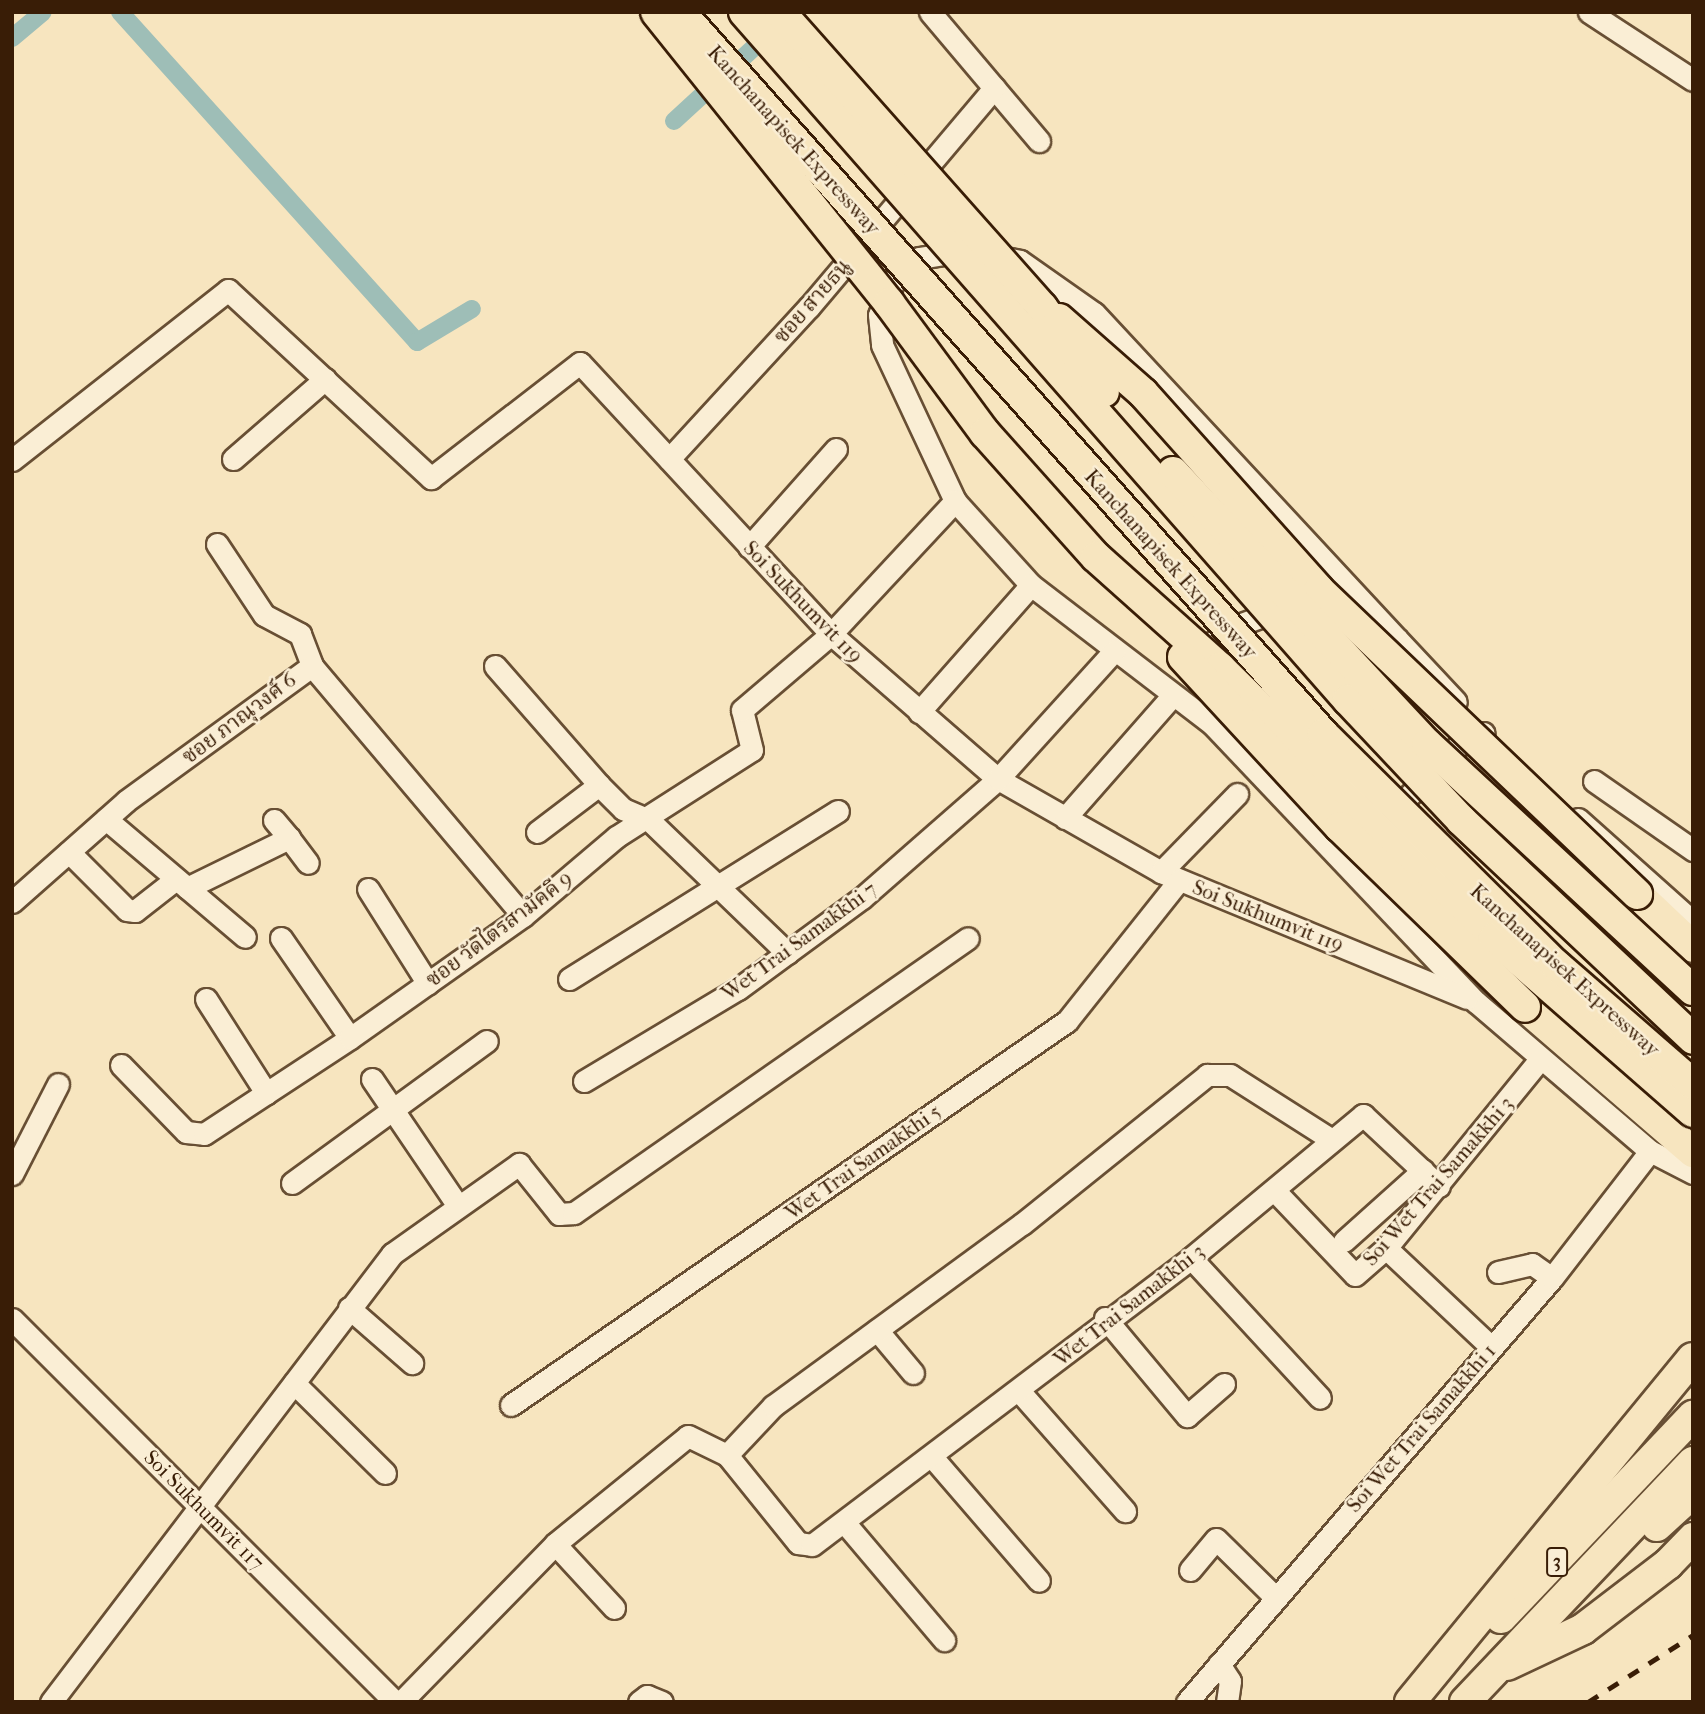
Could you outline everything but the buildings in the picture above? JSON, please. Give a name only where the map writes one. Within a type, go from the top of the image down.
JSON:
[{"type":"highway","points":[[656,12],[889,303],[985,433],[1288,773],[1525,1007],[1693,1152]]},
{"type":"highway","name":"Kanchanapisek Expressway","points":[[680,12],[1323,734],[1546,956],[1693,1084]]},
{"type":"highway","name":"Kanchanapisek Expressway","points":[[744,12],[1348,700],[1461,820],[1693,1039]]},
{"type":"highway","points":[[780,12],[1042,307],[1114,405],[1361,677],[1497,813],[1693,990]]},
{"type":"highway","points":[[1042,307],[1116,365],[1319,590],[1693,947]]},
{"type":"highway","points":[[1096,557],[1210,658],[1494,938],[1693,1112]]},
{"type":"highway","points":[[1383,821],[1516,947],[1693,1102]]},
{"type":"highway","points":[[1410,1702],[1693,1359]]},
{"type":"highway","points":[[1542,1542],[1693,1384]]},
{"type":"highway","name":"3","points":[[1415,1702],[1693,1416]]},
{"type":"highway","name":"3","points":[[1465,1702],[1693,1462]]},
{"type":"highway","points":[[1528,1637],[1693,1493]]},
{"type":"highway","points":[[1496,1669],[1583,1629],[1668,1564],[1693,1538]]},
{"type":"street","points":[[930,12],[1039,141]]},
{"type":"street","points":[[1589,12],[1693,80]]},
{"type":"street","name":"ซอย สายธนู","points":[[669,459],[809,307],[995,88]]},
{"type":"street","points":[[1693,922],[1487,733],[1094,313],[1020,261],[938,251],[919,258],[886,293],[879,315],[882,345],[940,472],[955,501],[1031,585],[1212,724],[1476,1002],[1650,1151],[1693,1173]]},
{"type":"street","name":"Soi Sukhumvit 119","points":[[12,460],[228,290],[431,478],[580,363],[831,634],[998,779],[1170,876],[1476,1002]]},
{"type":"street","points":[[233,459],[324,379]]},
{"type":"street","points":[[749,547],[836,449]]},
{"type":"street","points":[[831,634],[955,501]]},
{"type":"street","points":[[217,544],[264,615],[300,634],[313,666]]},
{"type":"street","points":[[919,712],[1031,585]]},
{"type":"street","points":[[1212,724],[1205,678],[1208,655],[1225,630],[1244,619],[1278,610],[1313,610],[1397,639]]},
{"type":"street","name":"ซอย วัดไตรสามัคคี 9","points":[[121,1065],[179,1126],[194,1134],[204,1134],[350,1038],[523,916],[616,837],[649,820],[752,750],[742,710],[831,634]]},
{"type":"street","name":"Wet Trai Samakkhi 7","points":[[584,1082],[787,953],[862,898],[998,779],[1114,651]]},
{"type":"street","name":"ซอย ภาณุวงศ์ 6","points":[[12,902],[106,819],[313,666],[523,916]]},
{"type":"street","points":[[495,666],[598,785],[623,809],[649,820],[787,953]]},
{"type":"street","points":[[1065,818],[1173,695]]},
{"type":"street","points":[[1342,861],[1463,741],[1487,733]]},
{"type":"street","points":[[1594,781],[1693,850]]},
{"type":"street","points":[[537,832],[598,785]]},
{"type":"street","name":"Wet Trai Samakkhi 5","points":[[511,1405],[1067,1021],[1170,876],[1237,794]]},
{"type":"street","points":[[569,979],[838,811]]},
{"type":"street","points":[[106,819],[245,937]]},
{"type":"street","points":[[274,820],[308,863]]},
{"type":"street","points":[[69,852],[127,909],[135,911],[182,883],[289,838]]},
{"type":"street","points":[[368,889],[428,984]]},
{"type":"street","points":[[281,938],[350,1038]]},
{"type":"street","points":[[51,1702],[392,1254],[519,1164],[559,1214],[574,1213],[968,938]]},
{"type":"street","points":[[206,999],[266,1093]]},
{"type":"street","points":[[292,1184],[394,1112],[487,1041]]},
{"type":"street","name":"Soi Wet Trai Samakkhi 3","points":[[1274,1190],[1355,1275],[1386,1248],[1541,1059]]},
{"type":"street","points":[[401,1702],[555,1544],[688,1436],[727,1455],[773,1406],[877,1330],[1213,1073],[1230,1075],[1332,1140]]},
{"type":"street","points":[[372,1079],[458,1206]]},
{"type":"street","points":[[12,1174],[58,1084]]},
{"type":"street","name":"Wet Trai Samakkhi 3","points":[[727,1455],[804,1547],[844,1522],[1020,1392],[1105,1318],[1191,1258],[1332,1140],[1367,1115],[1439,1186]]},
{"type":"street","name":"Soi Wet Trai Samakkhi 1","points":[[1187,1702],[1552,1278],[1650,1151]]},
{"type":"street","points":[[1344,1241],[1423,1170]]},
{"type":"street","points":[[1386,1248],[1491,1347]]},
{"type":"street","points":[[1191,1258],[1320,1398]]},
{"type":"street","points":[[1498,1272],[1532,1264],[1552,1278]]},
{"type":"street","points":[[349,1308],[412,1363]]},
{"type":"street","points":[[1105,1318],[1187,1416],[1224,1384]]},
{"type":"street","name":"Soi Sukhumvit 117","points":[[12,1319],[395,1702]]},
{"type":"street","points":[[877,1330],[913,1373]]},
{"type":"street","points":[[294,1383],[385,1473]]},
{"type":"street","points":[[1020,1392],[1125,1511]]},
{"type":"street","points":[[933,1458],[1039,1581]]},
{"type":"street","points":[[844,1522],[944,1640]]},
{"type":"street","points":[[1190,1570],[1216,1539],[1275,1597]]},
{"type":"street","points":[[555,1544],[614,1608]]},
{"type":"street","points":[[1219,1664],[1230,1681],[1227,1702]]},
{"type":"street","points":[[639,1702],[651,1696],[662,1702]]},
{"type":"waterway","points":[[12,38],[43,12]]},
{"type":"waterway","points":[[120,12],[417,342],[472,309]]},
{"type":"waterway","points":[[674,121],[772,31]]},
{"type":"railway","points":[[1588,1702],[1693,1635]]}]
